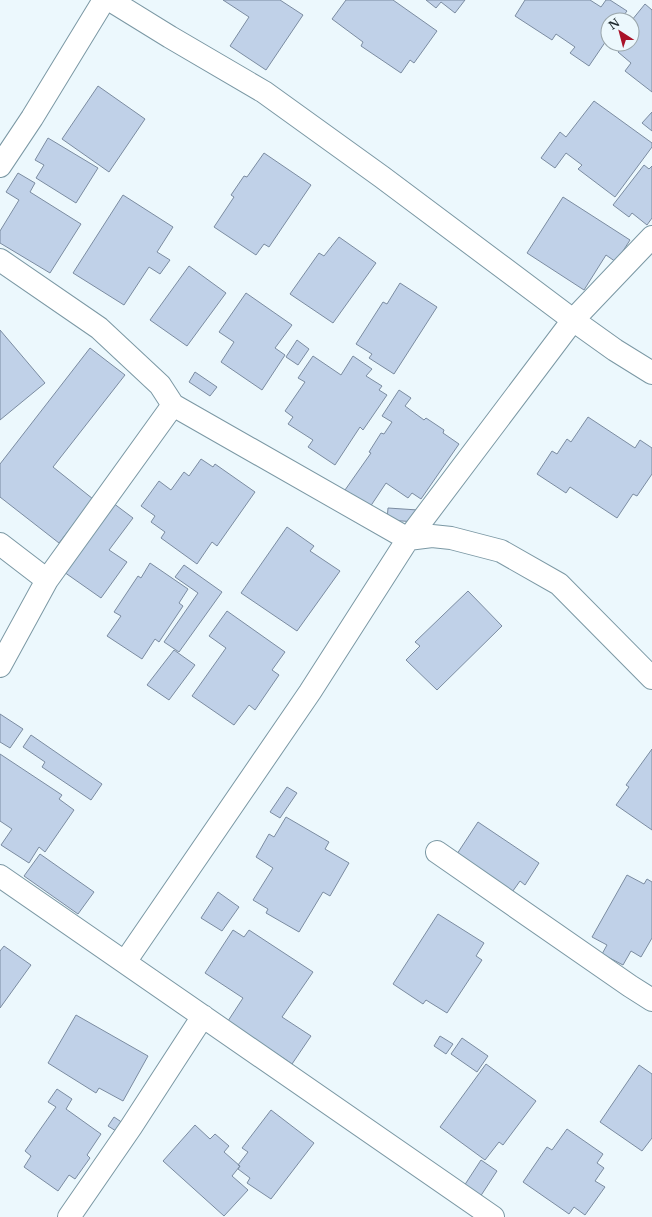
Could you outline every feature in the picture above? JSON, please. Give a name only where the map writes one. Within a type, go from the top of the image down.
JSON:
[{"type":"street","points":[[0,166],[32,118],[104,0]]},
{"type":"street","points":[[110,0],[264,92],[382,177],[573,320],[615,350],[652,373]]},
{"type":"street","points":[[125,962],[310,692],[408,539],[573,320],[652,237]]},
{"type":"street","points":[[0,260],[99,328],[160,385],[173,405],[408,539],[432,536],[451,538],[501,551],[559,584],[652,678]]},
{"type":"street","points":[[0,666],[47,580],[173,405]]},
{"type":"street","points":[[0,544],[47,580]]},
{"type":"street","points":[[437,852],[652,1000]]},
{"type":"street","points":[[0,876],[493,1217]]},
{"type":"street","points":[[69,1217],[203,1016]]},
{"type":"building","points":[[223,0],[280,0],[303,15],[266,70],[230,46],[249,17]]},
{"type":"building","points":[[346,0],[393,0],[437,31],[414,63],[410,60],[401,73],[361,46],[363,42],[332,19]]},
{"type":"building","points":[[426,0],[465,0],[455,13],[441,2],[436,8]]},
{"type":"building","points":[[525,0],[590,0],[601,7],[606,0],[610,0],[627,11],[600,12],[600,50],[589,66],[570,53],[575,47],[556,34],[552,40],[515,16]]},
{"type":"building","points":[[645,4],[652,10],[652,92],[625,71],[631,63],[618,52],[640,52],[640,12],[638,12]]},
{"type":"building","points":[[98,86],[145,119],[109,172],[62,139]]},
{"type":"building","points":[[594,101],[652,143],[652,147],[615,197],[578,169],[582,165],[566,153],[555,168],[541,158],[560,132],[566,137]]},
{"type":"building","points":[[652,112],[652,131],[642,123]]},
{"type":"building","points":[[48,138],[98,168],[76,203],[36,178],[44,165],[35,160]]},
{"type":"building","points":[[264,153],[311,185],[269,247],[264,244],[256,255],[214,227],[234,197],[231,195],[244,176],[247,177]]},
{"type":"building","points":[[644,165],[649,169],[652,166],[652,218],[647,225],[632,213],[629,217],[613,205]]},
{"type":"building","points":[[18,173],[35,183],[30,192],[81,224],[50,273],[0,243],[0,231],[19,200],[6,192]]},
{"type":"building","points":[[123,195],[173,227],[157,252],[170,260],[160,274],[149,267],[124,305],[73,273]]},
{"type":"building","points":[[563,197],[630,240],[616,262],[606,255],[584,290],[527,253]]},
{"type":"building","points":[[339,237],[376,263],[333,323],[290,294],[319,253],[324,256]]},
{"type":"building","points":[[189,266],[226,293],[187,346],[150,320]]},
{"type":"building","points":[[400,283],[437,307],[394,374],[369,358],[372,354],[356,344],[383,302],[387,304]]},
{"type":"building","points":[[246,293],[292,325],[275,348],[285,355],[262,390],[221,362],[234,342],[219,332]]},
{"type":"building","points":[[0,330],[45,383],[0,420]]},
{"type":"building","points":[[297,340],[309,349],[298,365],[286,357]]},
{"type":"building","points":[[90,348],[125,375],[53,467],[93,499],[59,543],[0,497],[0,464]]},
{"type":"building","points":[[313,356],[341,375],[353,356],[372,369],[366,376],[382,386],[379,390],[387,395],[363,430],[360,427],[335,465],[308,447],[313,440],[288,424],[293,417],[285,411],[305,382],[298,378]]},
{"type":"building","points":[[195,372],[217,387],[210,396],[189,382]]},
{"type":"building","points":[[399,390],[411,398],[405,406],[424,420],[426,418],[444,430],[443,433],[459,444],[421,499],[412,493],[408,498],[386,483],[370,507],[345,490],[371,453],[369,452],[381,433],[384,434],[392,422],[382,416]]},
{"type":"building","points":[[588,417],[635,448],[640,440],[652,448],[652,474],[637,496],[633,494],[617,518],[570,487],[566,493],[537,474],[552,451],[557,454],[567,439],[571,442]]},
{"type":"building","points":[[201,459],[213,467],[215,464],[255,492],[217,546],[212,542],[197,564],[161,538],[165,532],[151,522],[155,516],[141,506],[159,481],[171,490],[184,472],[189,476]]},
{"type":"building","points":[[113,503],[133,518],[109,550],[127,562],[101,598],[64,572]]},
{"type":"building","points":[[388,508],[418,510],[417,522],[387,520]]},
{"type":"building","points":[[287,527],[314,546],[310,551],[340,571],[297,631],[241,593]]},
{"type":"building","points":[[150,563],[188,589],[179,603],[183,606],[159,642],[155,639],[142,659],[107,636],[121,616],[114,612],[138,576],[141,578]]},
{"type":"building","points":[[184,565],[222,592],[179,652],[164,642],[198,593],[175,577]]},
{"type":"building","points":[[468,591],[502,626],[437,690],[406,660],[420,646],[415,642]]},
{"type":"building","points":[[227,611],[285,652],[272,670],[279,675],[255,710],[249,705],[234,725],[192,696],[226,648],[209,636]]},
{"type":"building","points":[[174,650],[195,665],[169,700],[147,685]]},
{"type":"building","points":[[0,714],[23,729],[10,748],[0,742]]},
{"type":"building","points":[[31,735],[102,784],[91,800],[42,767],[45,762],[23,747]]},
{"type":"building","points":[[652,749],[652,830],[616,805],[629,787],[626,785]]},
{"type":"building","points":[[0,754],[62,795],[59,799],[74,810],[45,852],[39,847],[29,863],[1,845],[12,829],[0,821]]},
{"type":"building","points":[[287,787],[297,793],[280,818],[270,812]]},
{"type":"building","points":[[286,817],[329,842],[325,849],[349,863],[330,896],[323,892],[299,932],[266,913],[268,909],[253,900],[273,868],[256,857],[269,834],[274,837]]},
{"type":"building","points":[[478,822],[539,863],[525,885],[520,881],[510,895],[455,857]]},
{"type":"building","points":[[40,854],[94,892],[78,914],[24,876]]},
{"type":"building","points":[[627,875],[644,884],[647,879],[652,882],[652,938],[641,957],[631,951],[623,965],[602,954],[607,945],[592,937]]},
{"type":"building","points":[[218,892],[239,907],[222,931],[201,918]]},
{"type":"building","points":[[438,914],[484,943],[476,956],[482,960],[447,1013],[426,1000],[423,1004],[393,984]]},
{"type":"building","points":[[233,930],[244,937],[249,930],[313,972],[282,1017],[311,1036],[292,1064],[228,1021],[243,998],[205,973]]},
{"type":"building","points":[[4,946],[31,965],[0,1008],[0,951]]},
{"type":"building","points":[[76,1015],[148,1056],[123,1101],[99,1088],[96,1093],[48,1063]]},
{"type":"building","points":[[440,1036],[453,1044],[446,1054],[434,1046]]},
{"type":"building","points":[[462,1038],[488,1056],[477,1072],[451,1054]]},
{"type":"building","points":[[486,1064],[536,1101],[503,1145],[499,1142],[485,1160],[440,1127]]},
{"type":"building","points":[[639,1065],[652,1074],[652,1138],[642,1151],[600,1122]]},
{"type":"building","points":[[57,1089],[72,1099],[66,1109],[101,1134],[87,1155],[90,1158],[75,1179],[69,1175],[58,1191],[24,1167],[31,1156],[25,1151],[56,1107],[48,1102]]},
{"type":"building","points":[[271,1110],[314,1143],[271,1199],[247,1183],[250,1178],[238,1169],[240,1166],[238,1165],[248,1152],[242,1148]]},
{"type":"building","points":[[114,1117],[129,1127],[124,1136],[108,1126]]},
{"type":"building","points":[[195,1125],[210,1139],[215,1134],[229,1146],[224,1152],[240,1166],[232,1176],[248,1190],[224,1216],[163,1161]]},
{"type":"building","points":[[567,1129],[603,1154],[597,1163],[604,1168],[595,1181],[605,1187],[585,1215],[574,1207],[569,1214],[523,1182],[547,1147],[552,1150]]},
{"type":"building","points":[[481,1160],[497,1171],[480,1197],[464,1186]]}]
